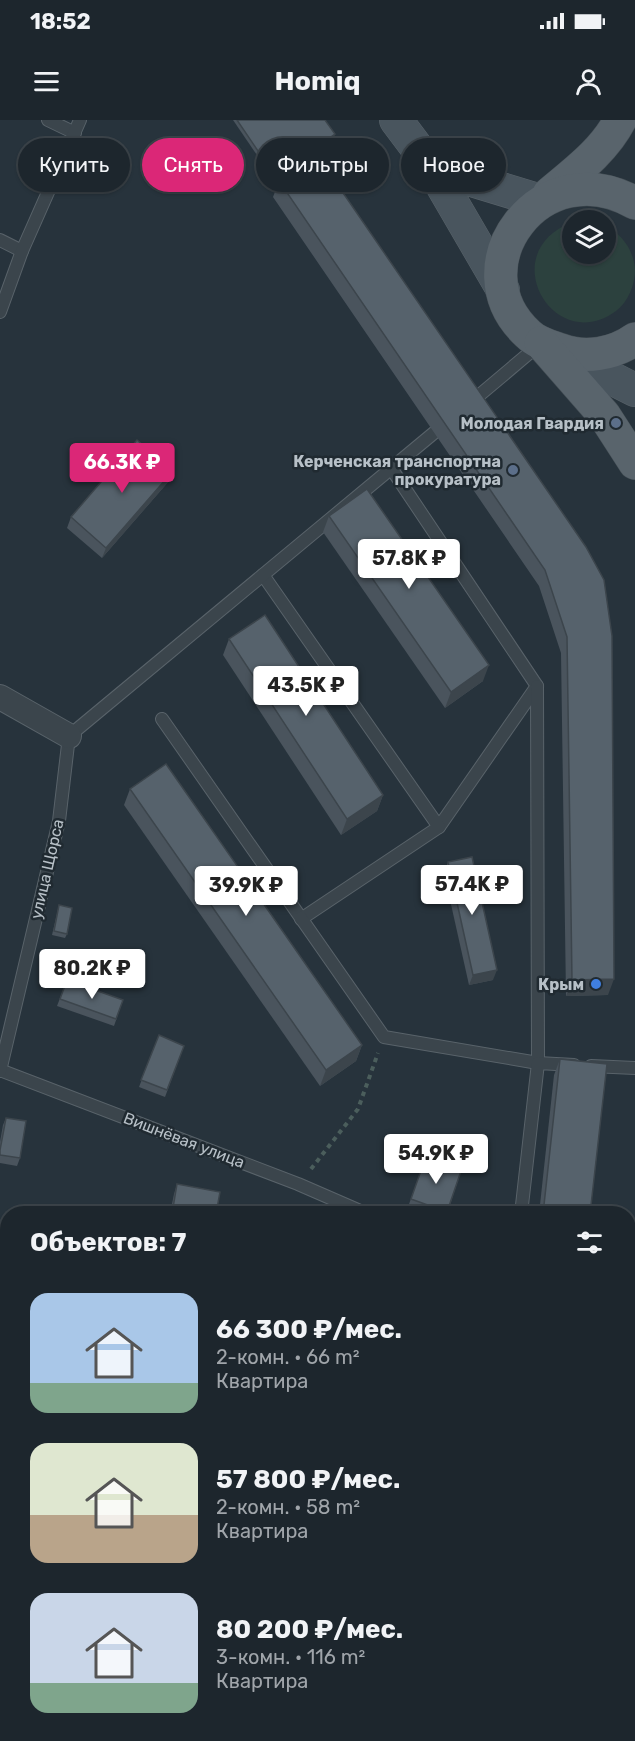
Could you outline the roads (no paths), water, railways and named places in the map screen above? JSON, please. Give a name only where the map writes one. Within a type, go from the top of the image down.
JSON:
[{"type":"main road","points":[[396,120],[410,138]]},
{"type":"main road","points":[[503,290],[505,250],[513,231],[525,214],[593,157],[620,120]]},
{"type":"main road","points":[[506,190],[541,201],[562,192],[583,188],[605,190],[635,204]]},
{"type":"main road","points":[[446,192],[503,290],[517,321],[529,335],[635,390]]},
{"type":"main road","points":[[541,343],[569,354],[605,354],[635,339]]},
{"type":"main road","points":[[541,343],[604,415],[635,463]]},
{"type":"street","points":[[0,697],[69,736]]},
{"type":"lane","points":[[48,120],[75,133]]},
{"type":"lane","points":[[0,312],[22,251],[80,120]]},
{"type":"lane","points":[[0,240],[22,251]]},
{"type":"lane","points":[[470,403],[541,343]]},
{"type":"lane","points":[[69,736],[435,432]]},
{"type":"lane","points":[[390,468],[537,686],[538,1063],[522,1206]]},
{"type":"lane","points":[[262,574],[438,827]]},
{"type":"lane","points":[[301,919],[438,827],[537,686]]},
{"type":"lane","points":[[162,719],[384,1037],[538,1063],[635,1068]]},
{"type":"lane","name":"улица Щорса","points":[[0,1070],[59,821],[69,736]]},
{"type":"lane","name":"Вишнёвая улица","points":[[0,1070],[298,1184],[349,1206]]},
{"type":"place","name":"Молодая Гвардия","points":[[616,423]]},
{"type":"place","name":"Керченская транспортна прокуратура","points":[[513,470]]},
{"type":"place","name":"Крым","points":[[596,984]]}]
